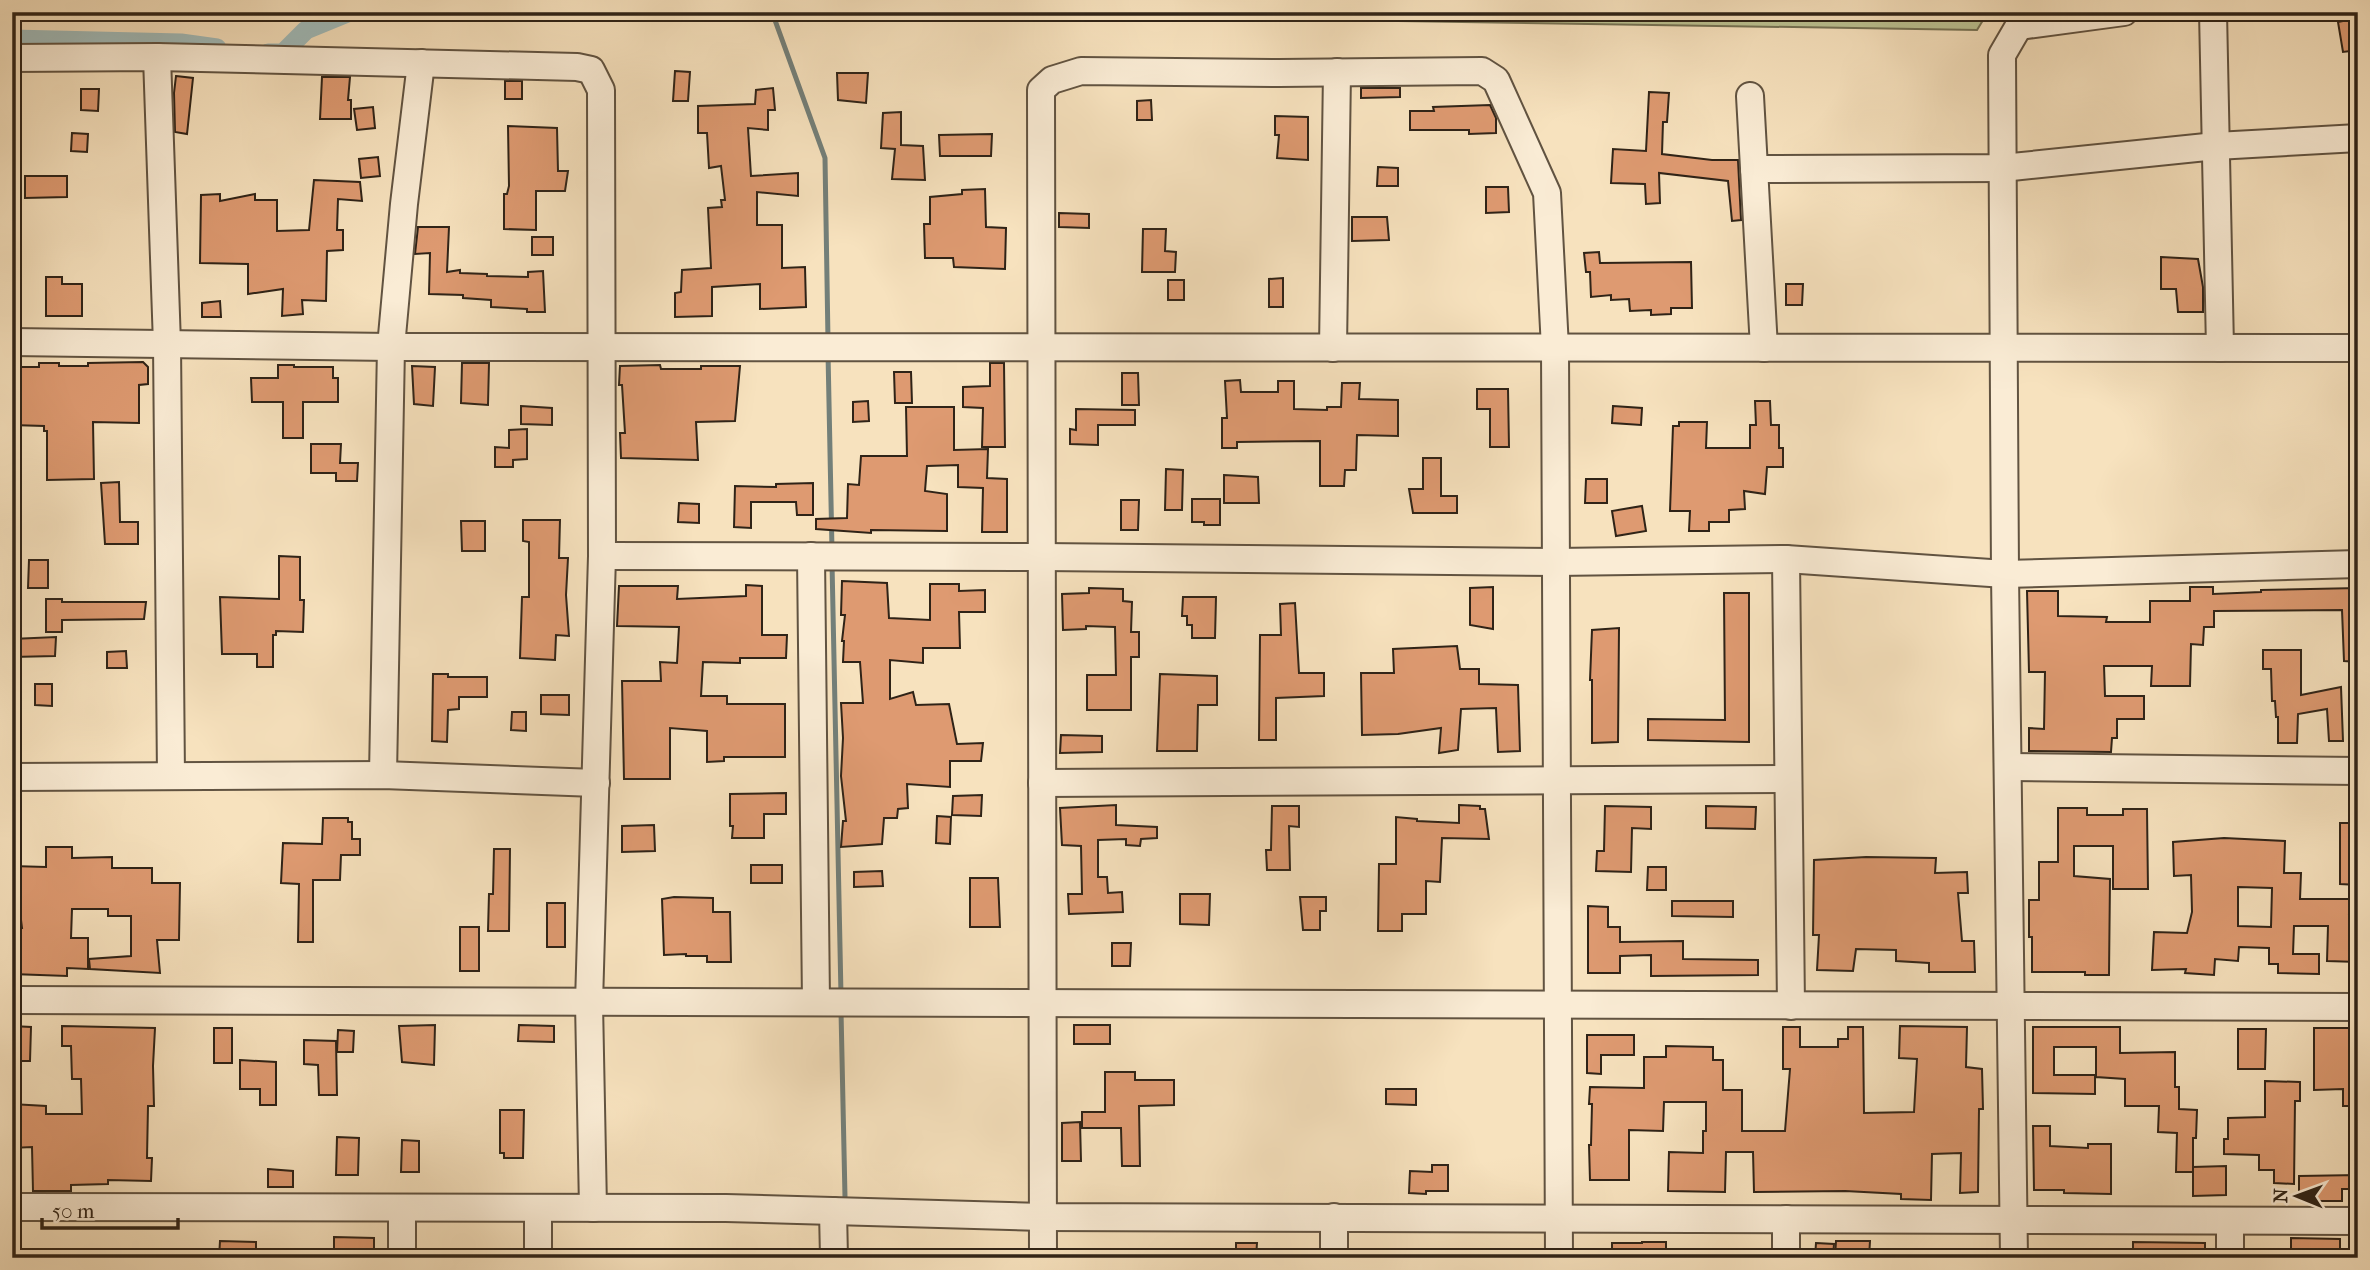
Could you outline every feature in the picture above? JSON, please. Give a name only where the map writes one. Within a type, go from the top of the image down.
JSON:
[{"type":"street","points":[[2014,1258],[2001,55],[2023,19],[2124,12]]},
{"type":"street","points":[[2213,12],[2220,348]]},
{"type":"street","points":[[157,57],[167,344],[171,776]]},
{"type":"street","points":[[12,58],[157,57],[584,67],[591,70],[597,80],[601,90],[602,556],[589,1003],[593,1209]]},
{"type":"street","points":[[383,775],[391,347],[421,63]]},
{"type":"street","points":[[1043,1258],[1041,90],[1063,75],[1081,71],[1482,71],[1496,80],[1546,193],[1555,348],[1559,1258]]},
{"type":"street","points":[[1333,348],[1337,72]]},
{"type":"street","points":[[1750,96],[1764,348]]},
{"type":"street","points":[[1754,169],[2002,168],[2216,146],[2358,138]]},
{"type":"street","points":[[12,342],[601,348],[2358,348]]},
{"type":"street","points":[[602,556],[1556,562],[1786,559],[2005,574],[2358,564]]},
{"type":"street","points":[[810,556],[816,1002]]},
{"type":"street","points":[[1786,559],[1791,1006]]},
{"type":"street","points":[[2009,767],[2358,771]]},
{"type":"street","points":[[12,777],[383,775],[596,783]]},
{"type":"street","points":[[1042,783],[1788,779]]},
{"type":"street","points":[[12,1000],[2358,1007]]},
{"type":"street","points":[[12,1207],[538,1208],[833,1211],[1043,1217],[2358,1221]]},
{"type":"street","points":[[402,1208],[402,1258]]},
{"type":"street","points":[[538,1208],[538,1258]]},
{"type":"street","points":[[833,1211],[834,1258]]},
{"type":"street","points":[[1334,1217],[1334,1258]]},
{"type":"street","points":[[1786,1219],[1786,1258]]},
{"type":"street","points":[[2230,1221],[2230,1258]]},
{"type":"green space","points":[[831,12],[1988,12],[1977,30]]},
{"type":"building","points":[[2358,18],[2358,50],[2343,52],[2338,22]]},
{"type":"building","points":[[675,71],[690,72],[688,101],[673,101]]},
{"type":"building","points":[[837,73],[868,73],[866,103],[838,100]]},
{"type":"building","points":[[176,76],[193,78],[187,134],[175,132]]},
{"type":"building","points":[[322,77],[350,77],[348,100],[351,100],[351,119],[320,119]]},
{"type":"building","points":[[505,81],[522,81],[522,99],[505,99]]},
{"type":"building","points":[[773,88],[775,110],[768,110],[768,130],[748,128],[751,176],[798,173],[798,196],[757,192],[757,225],[782,225],[782,268],[805,267],[806,307],[760,309],[760,284],[712,287],[712,316],[675,317],[675,293],[681,292],[682,270],[711,268],[708,208],[722,207],[721,200],[725,200],[721,166],[709,168],[707,133],[698,133],[698,106],[755,104],[756,90]]},
{"type":"building","points":[[1361,88],[1400,88],[1400,97],[1361,98]]},
{"type":"building","points":[[81,89],[99,89],[98,111],[81,110]]},
{"type":"building","points":[[1649,92],[1669,93],[1667,122],[1663,122],[1662,154],[1738,160],[1741,220],[1732,221],[1728,181],[1659,173],[1660,203],[1646,204],[1645,184],[1611,183],[1613,149],[1646,151]]},
{"type":"building","points":[[1151,100],[1152,120],[1137,120],[1137,101]]},
{"type":"building","points":[[1490,105],[1496,118],[1496,133],[1410,130],[1410,111],[1434,111],[1433,107]]},
{"type":"building","points":[[373,107],[375,128],[357,130],[354,109]]},
{"type":"building","points":[[901,112],[901,145],[923,146],[925,180],[892,179],[895,149],[881,148],[883,113]]},
{"type":"building","points":[[1275,116],[1308,117],[1308,160],[1277,158],[1279,135],[1275,135]]},
{"type":"building","points":[[508,126],[557,128],[558,171],[568,171],[565,191],[536,191],[536,230],[504,229],[504,194],[507,194],[509,186]]},
{"type":"building","points":[[72,133],[88,134],[87,152],[71,151]]},
{"type":"building","points":[[992,134],[991,156],[940,156],[939,135]]},
{"type":"building","points":[[378,157],[380,176],[361,178],[359,159]]},
{"type":"building","points":[[1378,167],[1398,168],[1398,186],[1377,186]]},
{"type":"building","points":[[25,176],[67,176],[67,197],[25,198]]},
{"type":"building","points":[[314,180],[360,182],[362,201],[338,199],[337,230],[343,230],[343,250],[327,251],[326,301],[302,300],[303,314],[282,316],[283,289],[248,294],[248,264],[200,263],[201,195],[220,194],[220,201],[255,194],[255,200],[277,200],[277,231],[309,230]]},
{"type":"building","points":[[1486,187],[1508,187],[1509,212],[1486,213]]},
{"type":"building","points":[[985,189],[986,227],[1006,228],[1005,269],[954,267],[953,258],[925,258],[924,224],[930,224],[930,197],[962,194],[962,190]]},
{"type":"building","points":[[1059,213],[1089,214],[1089,228],[1059,227]]},
{"type":"building","points":[[1352,217],[1387,217],[1389,240],[1352,241]]},
{"type":"building","points":[[418,227],[449,227],[447,272],[460,270],[460,273],[487,276],[528,277],[528,272],[543,271],[545,312],[491,307],[491,300],[463,298],[463,295],[429,294],[430,253],[415,254]]},
{"type":"building","points":[[1143,229],[1166,229],[1165,251],[1176,252],[1175,272],[1142,272]]},
{"type":"building","points":[[532,237],[553,237],[553,255],[532,255]]},
{"type":"building","points":[[1599,252],[1600,263],[1691,262],[1692,308],[1671,308],[1671,314],[1651,315],[1651,310],[1630,311],[1629,299],[1611,300],[1611,295],[1591,297],[1590,272],[1586,272],[1584,253]]},
{"type":"building","points":[[2161,257],[2198,259],[2203,287],[2203,312],[2178,312],[2176,289],[2161,289]]},
{"type":"building","points":[[46,277],[62,277],[62,284],[82,284],[82,316],[46,316]]},
{"type":"building","points":[[1283,278],[1283,307],[1269,307],[1269,279]]},
{"type":"building","points":[[1168,280],[1184,280],[1184,300],[1168,300]]},
{"type":"building","points":[[1786,284],[1803,284],[1802,305],[1786,305]]},
{"type":"building","points":[[220,301],[221,317],[202,317],[202,303]]},
{"type":"building","points":[[143,362],[148,367],[148,384],[139,385],[139,423],[93,422],[94,479],[47,480],[47,431],[44,431],[44,426],[12,425],[12,367],[39,367],[39,363],[88,366],[88,363]]},
{"type":"building","points":[[462,363],[489,363],[488,405],[461,403]]},
{"type":"building","points":[[990,363],[1004,363],[1005,447],[982,447],[983,408],[963,407],[963,387],[990,386]]},
{"type":"building","points":[[278,365],[333,367],[333,378],[338,378],[338,402],[303,402],[303,438],[283,438],[283,402],[252,402],[251,378],[278,378]]},
{"type":"building","points":[[660,365],[661,369],[740,366],[735,421],[696,422],[698,460],[621,458],[620,433],[625,433],[622,385],[619,385],[620,366]]},
{"type":"building","points":[[412,366],[435,367],[433,406],[414,404]]},
{"type":"building","points":[[894,372],[911,372],[912,403],[895,403]]},
{"type":"building","points":[[1122,373],[1138,373],[1139,405],[1122,405]]},
{"type":"building","points":[[1240,380],[1241,392],[1278,392],[1278,381],[1294,381],[1294,409],[1327,410],[1327,407],[1341,407],[1342,383],[1360,383],[1359,399],[1398,400],[1398,436],[1357,435],[1356,470],[1345,470],[1344,486],[1320,486],[1320,441],[1237,442],[1237,448],[1222,448],[1222,418],[1227,418],[1225,381]]},
{"type":"building","points":[[1477,389],[1508,389],[1509,447],[1490,447],[1490,409],[1477,409]]},
{"type":"building","points":[[868,401],[869,421],[853,422],[853,402]]},
{"type":"building","points":[[1755,401],[1770,401],[1771,425],[1779,425],[1779,448],[1783,448],[1783,467],[1767,467],[1765,494],[1744,491],[1745,509],[1729,510],[1729,522],[1709,522],[1709,531],[1689,531],[1690,511],[1670,511],[1673,426],[1679,426],[1679,422],[1707,422],[1706,448],[1750,448],[1750,425],[1756,425]]},
{"type":"building","points":[[521,406],[552,408],[552,425],[521,424]]},
{"type":"building","points":[[1613,406],[1642,408],[1641,425],[1612,423]]},
{"type":"building","points":[[906,407],[954,407],[954,450],[988,449],[987,478],[1007,479],[1007,532],[982,532],[983,488],[958,487],[958,465],[927,466],[925,491],[947,494],[947,531],[871,530],[871,533],[816,529],[816,519],[847,518],[848,484],[859,485],[861,456],[907,456]]},
{"type":"building","points":[[1076,409],[1135,410],[1135,425],[1098,425],[1098,445],[1070,444],[1070,429],[1076,430]]},
{"type":"building","points":[[527,429],[527,459],[513,460],[513,467],[495,467],[495,447],[509,448],[509,430]]},
{"type":"building","points":[[311,444],[341,444],[340,463],[358,463],[357,481],[336,481],[336,473],[311,473]]},
{"type":"building","points":[[1423,458],[1441,458],[1441,496],[1457,496],[1457,513],[1413,513],[1409,489],[1423,489]]},
{"type":"building","points":[[1166,469],[1183,470],[1182,510],[1165,510]]},
{"type":"building","points":[[1224,475],[1258,477],[1259,503],[1224,503]]},
{"type":"building","points":[[1586,479],[1607,479],[1607,503],[1585,503]]},
{"type":"building","points":[[119,482],[120,522],[138,522],[138,544],[105,544],[101,483]]},
{"type":"building","points":[[813,483],[813,515],[797,515],[796,502],[751,502],[751,528],[734,527],[735,486],[776,487],[776,484]]},
{"type":"building","points":[[1192,499],[1220,499],[1220,525],[1192,522]]},
{"type":"building","points":[[1121,500],[1139,500],[1138,530],[1121,530]]},
{"type":"building","points":[[679,503],[699,504],[699,523],[678,522]]},
{"type":"building","points":[[1642,506],[1646,531],[1616,536],[1612,511]]},
{"type":"building","points":[[523,520],[560,520],[559,558],[568,558],[566,595],[569,636],[556,635],[555,660],[520,658],[522,597],[529,597],[529,542],[523,541]]},
{"type":"building","points":[[461,521],[485,521],[485,551],[462,551]]},
{"type":"building","points":[[279,556],[300,557],[300,600],[304,600],[303,632],[276,631],[276,635],[273,635],[273,667],[257,667],[257,654],[222,654],[220,597],[279,599]]},
{"type":"building","points":[[29,560],[48,560],[48,588],[28,588]]},
{"type":"building","points":[[842,581],[887,583],[889,618],[930,620],[930,584],[959,584],[959,591],[985,590],[985,612],[959,612],[960,648],[923,648],[923,663],[890,660],[890,699],[913,692],[916,705],[949,704],[957,744],[983,743],[981,761],[950,761],[950,787],[907,784],[908,808],[898,809],[897,818],[884,818],[882,844],[841,847],[843,821],[846,821],[841,776],[841,703],[863,703],[860,662],[843,662],[845,615],[841,615]]},
{"type":"building","points":[[746,585],[762,586],[762,635],[787,635],[786,658],[740,658],[740,663],[703,662],[701,696],[727,696],[727,704],[785,704],[785,757],[724,757],[724,761],[707,762],[707,731],[670,728],[670,779],[624,779],[622,681],[661,681],[660,662],[677,663],[679,627],[617,626],[619,586],[678,586],[677,599],[746,596]]},
{"type":"building","points":[[1493,587],[1493,629],[1470,625],[1470,588]]},
{"type":"building","points":[[2190,587],[2213,587],[2213,594],[2358,588],[2358,662],[2344,661],[2342,610],[2214,611],[2214,627],[2204,627],[2203,645],[2191,644],[2190,686],[2151,686],[2152,666],[2104,666],[2105,696],[2144,696],[2144,719],[2117,719],[2117,738],[2112,738],[2111,752],[2029,751],[2029,728],[2044,729],[2045,672],[2029,672],[2027,591],[2058,591],[2058,616],[2107,617],[2106,622],[2150,622],[2150,601],[2190,601]]},
{"type":"building","points":[[1089,588],[1123,589],[1123,601],[1132,602],[1131,632],[1139,632],[1139,657],[1131,657],[1131,710],[1087,710],[1087,675],[1116,675],[1115,627],[1086,626],[1086,629],[1063,630],[1062,594],[1089,593]]},
{"type":"building","points":[[1724,593],[1749,593],[1749,742],[1648,740],[1648,719],[1725,720]]},
{"type":"building","points":[[1183,597],[1216,597],[1215,638],[1192,638],[1192,625],[1187,625],[1187,616],[1182,616]]},
{"type":"building","points":[[46,599],[62,599],[62,602],[146,602],[144,619],[62,620],[62,632],[46,632]]},
{"type":"building","points":[[1295,603],[1299,673],[1324,673],[1324,696],[1276,698],[1276,740],[1259,740],[1260,635],[1281,635],[1280,604]]},
{"type":"building","points":[[1619,628],[1618,742],[1592,743],[1592,630]]},
{"type":"building","points":[[56,637],[55,656],[12,657],[12,639]]},
{"type":"building","points":[[1457,646],[1460,669],[1479,669],[1479,684],[1518,685],[1520,751],[1498,752],[1496,708],[1461,709],[1458,750],[1439,753],[1441,728],[1398,734],[1362,735],[1361,673],[1394,673],[1393,649]]},
{"type":"building","points":[[2263,650],[2301,650],[2301,695],[2341,687],[2343,741],[2329,741],[2327,709],[2298,714],[2297,743],[2278,743],[2278,717],[2275,701],[2272,701],[2271,669],[2263,669]]},
{"type":"building","points":[[126,651],[127,668],[107,668],[107,652]]},
{"type":"building","points":[[433,674],[448,674],[448,677],[487,677],[487,697],[459,697],[459,709],[448,710],[447,742],[432,741]]},
{"type":"building","points":[[1160,674],[1217,676],[1217,705],[1198,705],[1197,751],[1157,751]]},
{"type":"building","points":[[35,684],[52,684],[52,706],[35,705]]},
{"type":"building","points":[[541,695],[569,695],[569,715],[541,714]]},
{"type":"building","points":[[512,712],[526,712],[526,731],[511,730]]},
{"type":"building","points":[[1061,735],[1102,736],[1102,752],[1060,753]]},
{"type":"building","points":[[786,793],[786,814],[764,814],[764,838],[732,838],[730,794]]},
{"type":"building","points":[[982,795],[981,816],[952,815],[953,796]]},
{"type":"building","points":[[1116,805],[1116,825],[1157,827],[1157,838],[1141,839],[1140,846],[1126,845],[1126,839],[1098,840],[1098,877],[1107,877],[1108,893],[1122,892],[1123,912],[1069,914],[1068,894],[1082,894],[1081,846],[1062,845],[1060,808]]},
{"type":"building","points":[[1459,805],[1480,806],[1480,809],[1485,809],[1489,839],[1442,838],[1440,882],[1426,881],[1426,914],[1402,914],[1402,931],[1378,931],[1379,864],[1396,864],[1396,817],[1459,823]]},
{"type":"building","points":[[1272,806],[1299,806],[1299,827],[1289,826],[1290,870],[1267,870],[1266,850],[1271,850]]},
{"type":"building","points":[[1605,806],[1651,807],[1651,829],[1632,828],[1631,872],[1596,871],[1597,851],[1604,851]]},
{"type":"building","points":[[1706,806],[1756,807],[1755,829],[1706,828]]},
{"type":"building","points":[[2058,808],[2087,808],[2087,815],[2123,815],[2123,809],[2147,809],[2148,889],[2113,889],[2113,846],[2074,846],[2074,876],[2110,879],[2109,975],[2032,972],[2029,900],[2039,900],[2039,862],[2058,862]]},
{"type":"building","points":[[937,816],[951,817],[950,844],[936,843]]},
{"type":"building","points":[[323,818],[348,818],[348,822],[352,822],[352,839],[360,839],[360,855],[341,855],[340,880],[313,880],[313,942],[298,942],[299,884],[281,883],[283,843],[322,844]]},
{"type":"building","points":[[2340,823],[2358,823],[2358,885],[2340,884]]},
{"type":"building","points":[[654,825],[655,851],[622,852],[622,826]]},
{"type":"building","points":[[2224,838],[2285,841],[2284,873],[2301,873],[2300,899],[2350,899],[2349,914],[2358,914],[2358,962],[2327,961],[2328,926],[2294,926],[2293,954],[2319,954],[2319,974],[2278,973],[2278,964],[2269,964],[2269,948],[2239,947],[2238,961],[2215,959],[2214,975],[2185,973],[2186,969],[2152,970],[2154,932],[2187,933],[2192,912],[2191,875],[2174,876],[2173,842]],"holes":[[[2238,887],[2272,888],[2271,927],[2238,926]]]},
{"type":"building","points":[[46,847],[72,847],[72,858],[112,857],[112,868],[152,868],[152,883],[180,883],[179,940],[157,940],[160,973],[90,969],[89,959],[131,956],[131,916],[108,916],[108,909],[72,909],[71,938],[88,938],[88,969],[67,968],[67,976],[12,974],[12,928],[22,928],[17,888],[12,888],[12,866],[46,867]]},
{"type":"building","points":[[494,849],[510,849],[509,931],[488,931],[489,894],[493,894]]},
{"type":"building","points":[[1866,857],[1936,858],[1935,873],[1967,872],[1968,893],[1958,893],[1962,941],[1974,941],[1975,972],[1929,972],[1929,963],[1896,961],[1896,950],[1856,949],[1853,971],[1817,970],[1819,935],[1813,935],[1814,860]]},
{"type":"building","points":[[751,865],[782,865],[782,883],[751,883]]},
{"type":"building","points":[[1648,867],[1666,867],[1666,890],[1647,890]]},
{"type":"building","points":[[882,871],[883,886],[854,887],[854,872]]},
{"type":"building","points":[[970,878],[998,878],[1000,927],[970,927]]},
{"type":"building","points":[[1180,894],[1210,894],[1209,925],[1180,924]]},
{"type":"building","points":[[1300,897],[1326,897],[1326,911],[1320,911],[1320,930],[1303,930]]},
{"type":"building","points":[[713,898],[713,912],[730,912],[731,962],[707,962],[707,956],[664,955],[662,899]]},
{"type":"building","points":[[1672,901],[1733,901],[1733,917],[1672,916]]},
{"type":"building","points":[[547,903],[565,903],[565,947],[547,947]]},
{"type":"building","points":[[1588,906],[1608,907],[1608,927],[1620,927],[1620,942],[1683,941],[1683,959],[1758,960],[1758,975],[1651,976],[1651,955],[1620,956],[1620,973],[1588,973]]},
{"type":"building","points":[[460,927],[479,927],[479,971],[460,971]]},
{"type":"building","points":[[1112,943],[1131,943],[1130,966],[1112,966]]},
{"type":"building","points":[[435,1025],[434,1065],[402,1062],[399,1026]]},
{"type":"building","points":[[519,1025],[554,1026],[554,1042],[518,1041]]},
{"type":"building","points":[[1074,1025],[1110,1025],[1110,1044],[1074,1044]]},
{"type":"building","points":[[12,1026],[31,1027],[30,1061],[12,1061]]},
{"type":"building","points":[[62,1026],[155,1028],[154,1106],[148,1106],[147,1158],[152,1158],[151,1181],[108,1180],[108,1184],[71,1185],[71,1191],[33,1191],[32,1147],[12,1148],[12,1104],[46,1106],[46,1114],[82,1114],[81,1079],[72,1079],[71,1046],[62,1046]]},
{"type":"building","points":[[1900,1026],[1967,1027],[1966,1067],[1982,1069],[1983,1109],[1979,1109],[1978,1192],[1960,1193],[1961,1153],[1932,1154],[1931,1200],[1901,1199],[1901,1194],[1845,1191],[1754,1192],[1753,1152],[1726,1152],[1725,1192],[1668,1191],[1669,1152],[1703,1153],[1706,1102],[1664,1102],[1663,1131],[1629,1130],[1629,1180],[1590,1180],[1590,1087],[1644,1088],[1644,1057],[1666,1057],[1666,1046],[1713,1047],[1713,1060],[1723,1060],[1723,1090],[1742,1090],[1742,1131],[1785,1131],[1790,1069],[1783,1069],[1783,1027],[1800,1027],[1800,1047],[1838,1047],[1838,1039],[1848,1039],[1848,1027],[1863,1027],[1864,1113],[1914,1112],[1917,1059],[1899,1058]]},
{"type":"building","points":[[2033,1027],[2120,1027],[2120,1053],[2175,1052],[2175,1087],[2179,1087],[2179,1109],[2197,1110],[2196,1138],[2193,1138],[2193,1172],[2176,1172],[2177,1133],[2158,1132],[2159,1106],[2125,1106],[2125,1079],[2096,1077],[2096,1047],[2054,1047],[2054,1075],[2095,1075],[2095,1094],[2033,1093]]},
{"type":"building","points":[[214,1028],[232,1028],[232,1063],[214,1063]]},
{"type":"building","points":[[2314,1028],[2358,1028],[2358,1047],[2351,1047],[2351,1083],[2358,1083],[2358,1106],[2343,1106],[2343,1089],[2314,1090]]},
{"type":"building","points":[[2238,1029],[2266,1029],[2265,1069],[2238,1069]]},
{"type":"building","points":[[338,1030],[354,1031],[353,1052],[337,1052]]},
{"type":"building","points":[[1587,1035],[1634,1035],[1634,1055],[1601,1055],[1601,1074],[1587,1073]]},
{"type":"building","points":[[304,1040],[336,1041],[337,1095],[319,1095],[318,1065],[304,1064]]},
{"type":"building","points":[[240,1060],[276,1062],[276,1105],[260,1105],[260,1089],[240,1089]]},
{"type":"building","points":[[1105,1072],[1135,1072],[1135,1080],[1174,1080],[1174,1105],[1139,1106],[1140,1166],[1122,1166],[1121,1128],[1082,1128],[1082,1112],[1105,1112]]},
{"type":"building","points":[[2265,1081],[2300,1082],[2300,1101],[2295,1101],[2294,1184],[2274,1183],[2274,1170],[2259,1170],[2259,1155],[2224,1154],[2224,1139],[2228,1139],[2228,1118],[2265,1117]]},
{"type":"building","points":[[1386,1089],[1416,1089],[1416,1105],[1386,1104]]},
{"type":"building","points":[[500,1110],[524,1110],[523,1158],[504,1158],[504,1153],[500,1153]]},
{"type":"building","points":[[1080,1122],[1081,1161],[1062,1161],[1062,1123]]},
{"type":"building","points":[[2033,1126],[2050,1126],[2050,1146],[2088,1148],[2088,1144],[2111,1144],[2111,1194],[2034,1190]]},
{"type":"building","points":[[337,1137],[359,1138],[358,1175],[336,1175]]},
{"type":"building","points":[[402,1140],[419,1141],[419,1172],[401,1172]]},
{"type":"building","points":[[1432,1165],[1448,1165],[1448,1191],[1409,1193],[1410,1171],[1432,1172]]},
{"type":"building","points":[[2226,1166],[2226,1195],[2193,1196],[2193,1167]]},
{"type":"building","points":[[268,1169],[293,1171],[293,1187],[268,1187]]},
{"type":"building","points":[[2358,1175],[2358,1189],[2342,1189],[2342,1201],[2311,1201],[2312,1195],[2299,1194],[2299,1176]]},
{"type":"building","points":[[334,1237],[374,1238],[374,1258],[334,1258]]},
{"type":"building","points":[[2291,1238],[2340,1239],[2340,1258],[2291,1258]]},
{"type":"building","points":[[220,1241],[256,1242],[256,1258],[219,1258]]},
{"type":"building","points":[[1836,1241],[1870,1241],[1869,1258],[1835,1257]]},
{"type":"building","points":[[1666,1242],[1666,1258],[1612,1258],[1612,1243]]},
{"type":"building","points":[[2133,1242],[2205,1243],[2205,1258],[2133,1258]]},
{"type":"building","points":[[1236,1243],[1257,1243],[1256,1258],[1236,1258]]},
{"type":"building","points":[[1816,1243],[1834,1244],[1833,1258],[1815,1258]]},
{"type":"waterway","points":[[268,53],[283,53],[306,30],[350,12]]},
{"type":"waterway","points":[[772,12],[825,158],[828,340]]},
{"type":"waterway","points":[[12,39],[181,43],[217,48]]},
{"type":"waterway","points":[[828,353],[832,550]]},
{"type":"waterway","points":[[832,563],[841,995]]},
{"type":"waterway","points":[[841,1011],[845,1197]]}]
